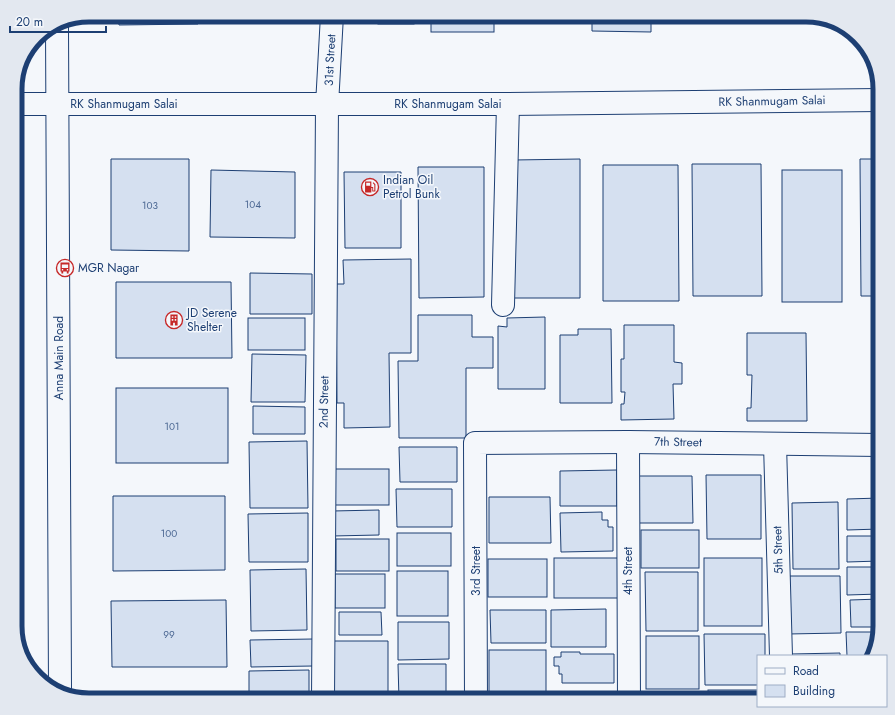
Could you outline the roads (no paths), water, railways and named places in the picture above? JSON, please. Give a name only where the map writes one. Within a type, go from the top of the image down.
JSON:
[{"type":"street","name":"31st Street","points":[[327,104],[332,22]]},
{"type":"street","name":"Anna Main Road","points":[[57,30],[60,686]]},
{"type":"street","name":"RK Shanmugam Salai","points":[[22,104],[508,104],[873,100]]},
{"type":"street","name":"2nd Street","points":[[323,693],[327,104]]},
{"type":"street","points":[[503,305],[508,104]]},
{"type":"street","name":"7th Street","points":[[475,443],[628,442],[873,445]]},
{"type":"street","name":"4th Street","points":[[628,442],[629,693]]},
{"type":"street","name":"3rd Street","points":[[475,443],[476,693]]},
{"type":"street","name":"5th Street","points":[[775,444],[781,655]]},
{"type":"place","name":"Indian Oil Petrol Bunk","points":[[370,187]]},
{"type":"place","name":"MGR Nagar","points":[[65,268]]},
{"type":"place","name":"JD Serene Shelter","points":[[174,320]]}]
